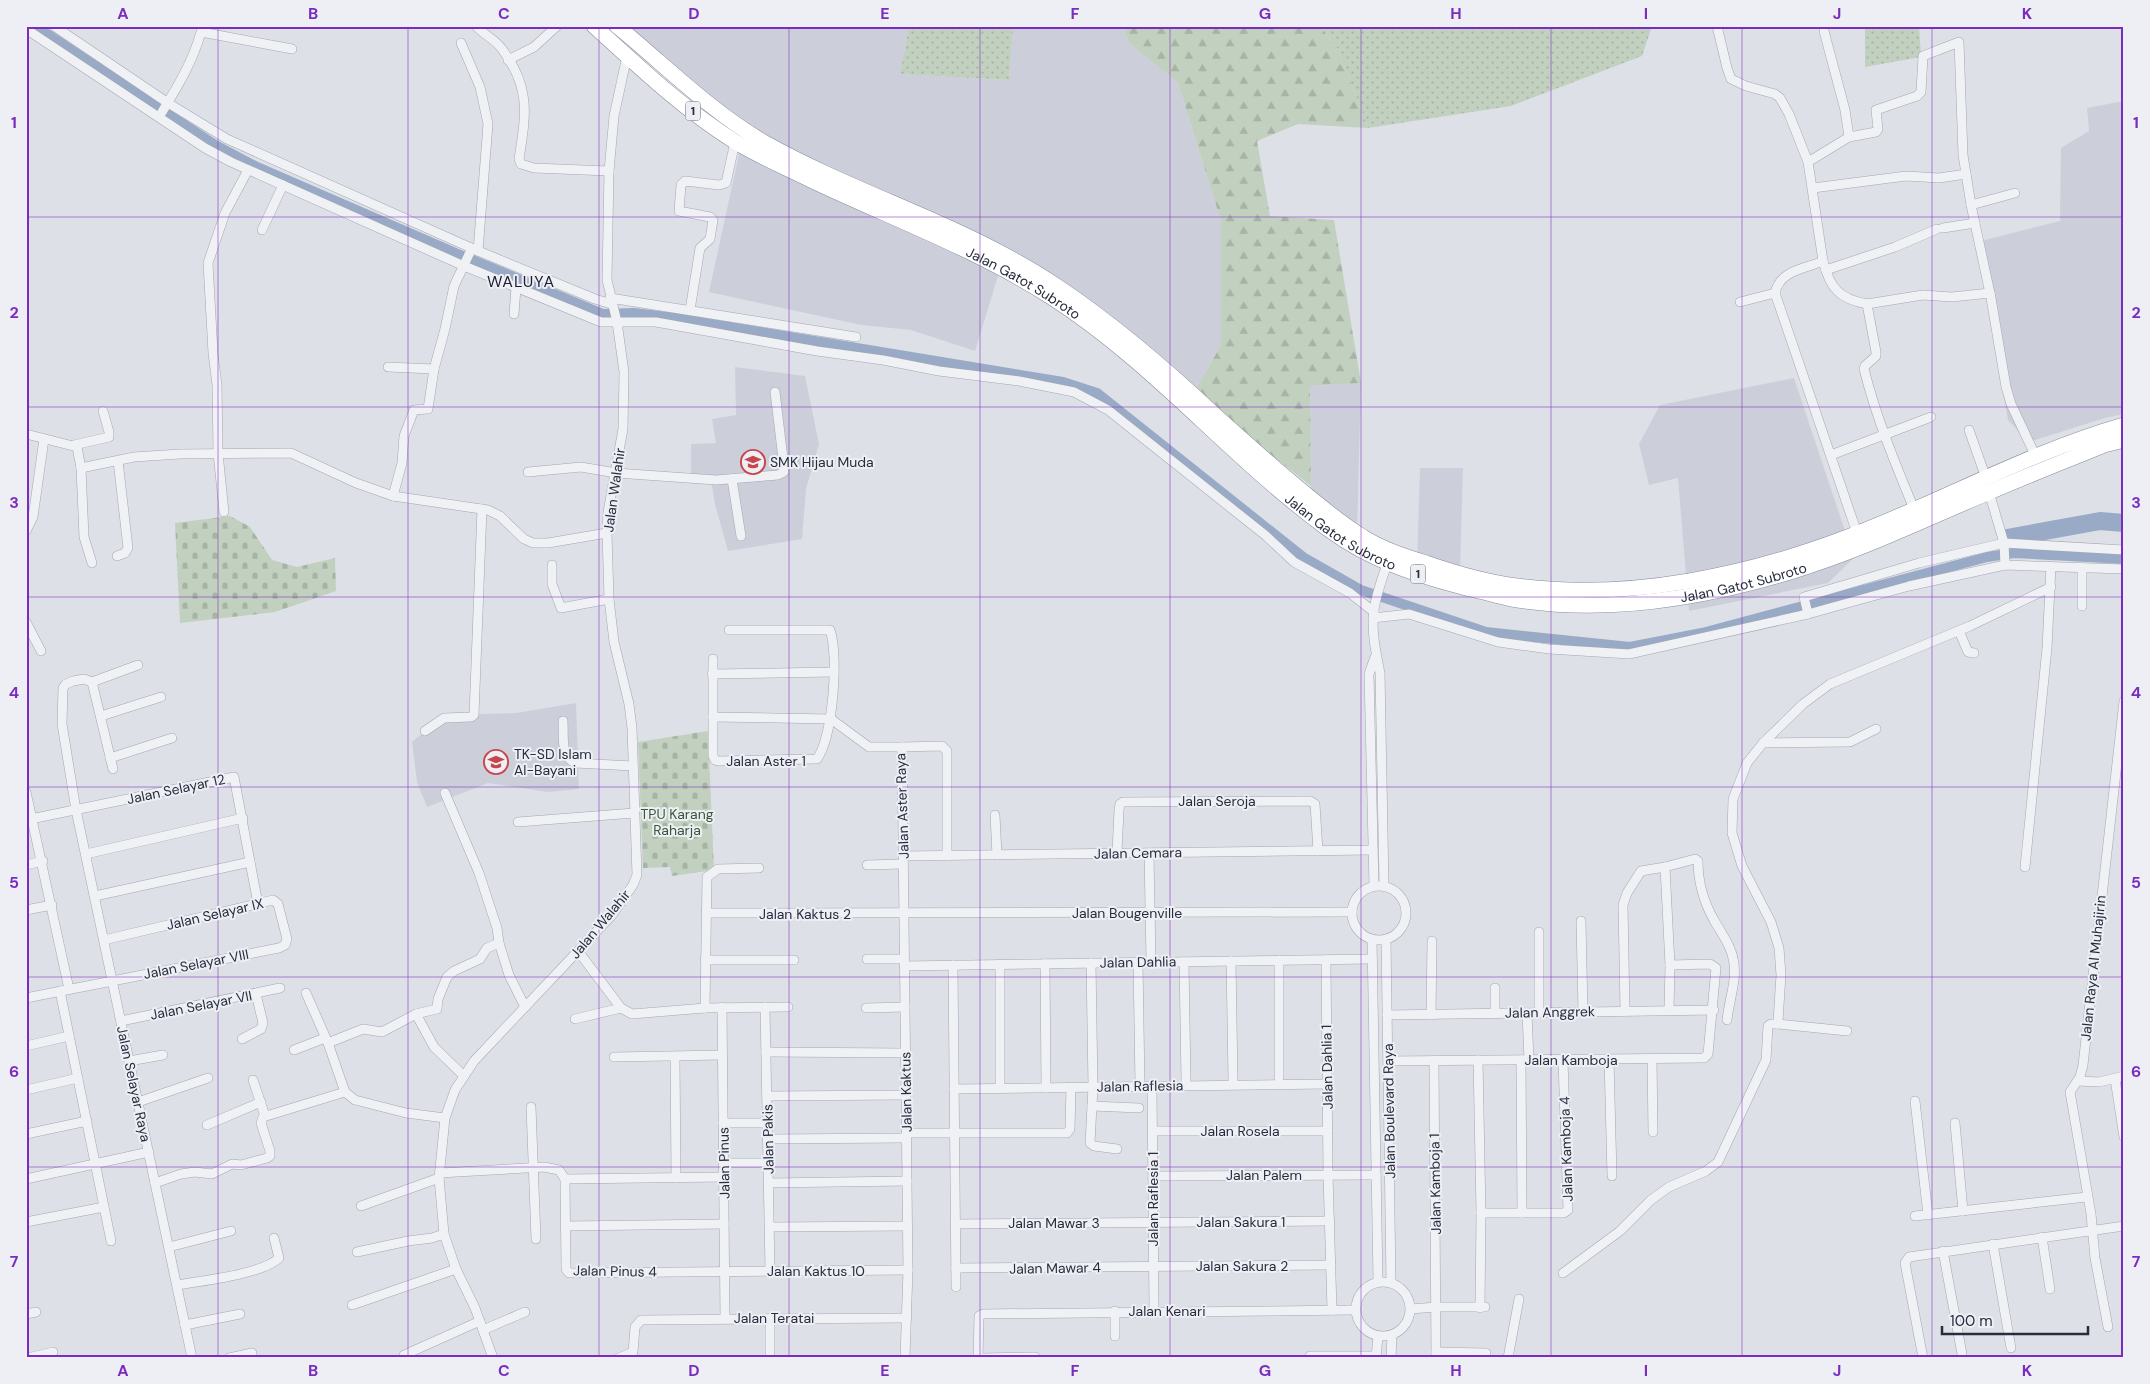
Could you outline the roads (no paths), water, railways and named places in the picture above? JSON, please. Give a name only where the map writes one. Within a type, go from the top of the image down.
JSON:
[{"type":"highway","name":"1","points":[[594,26],[692,111],[735,142],[807,171]]},
{"type":"highway","name":"1","points":[[617,26],[728,120],[807,171]]},
{"type":"highway","name":"Jalan Gatot Subroto","points":[[807,171],[995,249],[1057,286],[1114,327],[1166,370],[1267,462],[1335,518],[1363,537],[1395,552],[1448,571],[1515,586],[1604,590],[1682,582],[1721,575],[1798,555],[1858,533],[1914,509],[2124,440]]},
{"type":"highway","name":"Jalan Gatot Subroto","points":[[807,171],[989,261],[1050,296],[1113,342],[1244,459],[1326,528],[1350,544],[1387,564],[1438,581],[1512,599],[1557,604],[1606,605],[1685,597],[1743,585],[1796,571],[1858,548],[1987,485],[2036,457],[2124,426]]},
{"type":"street","points":[[54,26],[163,110],[204,148],[248,170],[466,263],[516,288],[601,322],[656,320],[939,371],[1028,382],[1081,394],[1108,410],[1265,535],[1294,562],[1350,594],[1374,612],[1409,614],[1498,642],[1549,649],[1629,654],[1808,612],[2005,561],[2051,566],[2124,569]]},
{"type":"street","points":[[476,26],[492,38],[508,60],[523,88],[526,115],[519,159],[521,164],[534,168],[609,172]]},
{"type":"street","points":[[508,60],[534,47],[557,26]]},
{"type":"street","points":[[1717,26],[1726,68],[1731,79],[1746,86],[1767,90],[1780,98],[1789,114],[1808,162],[1824,261],[1836,291],[1843,297],[1867,304],[1923,296],[1952,297],[1990,293]]},
{"type":"street","points":[[26,29],[163,110],[474,250],[595,299],[611,303],[690,310],[856,337]]},
{"type":"street","points":[[163,110],[188,70],[202,29],[292,49]]},
{"type":"street","points":[[1824,31],[1845,110],[1849,136]]},
{"type":"street","points":[[1808,162],[1849,136],[1876,132],[1878,129],[1876,110],[1921,92],[1924,56],[1959,42],[1963,155],[1974,223],[1990,293],[2006,387],[2011,404],[2036,457]]},
{"type":"street","points":[[393,496],[402,463],[407,427],[414,410],[428,408],[434,370],[446,329],[450,298],[474,250],[488,124],[480,87],[461,43]]},
{"type":"street","name":"Jalan Walahir","points":[[493,1358],[481,1325],[456,1270],[444,1234],[439,1175],[445,1118],[455,1090],[474,1061],[612,915],[633,885],[637,875],[630,712],[614,642],[609,599],[607,533],[608,512],[623,429],[624,372],[617,321],[606,280],[609,172],[614,116],[627,56]]},
{"type":"street","points":[[690,310],[700,248],[710,239],[713,220],[710,217],[679,211],[681,184],[685,181],[718,185],[726,183],[735,142]]},
{"type":"street","points":[[224,512],[218,453],[217,385],[212,353],[208,263],[225,212],[248,170]]},
{"type":"street","points":[[1813,188],[1906,176],[1939,178],[1966,174]]},
{"type":"street","points":[[262,230],[283,185]]},
{"type":"street","points":[[1971,205],[2015,193]]},
{"type":"street","points":[[1826,270],[1895,247],[1940,228],[1974,223]]},
{"type":"street","points":[[1824,261],[1787,275],[1776,286],[1775,293],[1858,533]]},
{"type":"street","points":[[514,314],[516,288]]},
{"type":"street","points":[[1740,302],[1775,293]]},
{"type":"street","points":[[1867,304],[1876,356],[1864,369],[1884,434],[1914,509]]},
{"type":"street","points":[[656,320],[658,306]]},
{"type":"street","points":[[704,328],[707,314]]},
{"type":"street","points":[[388,367],[434,370]]},
{"type":"street","points":[[528,472],[581,467],[616,473],[716,480],[775,476],[784,472],[775,392]]},
{"type":"street","points":[[26,434],[74,445],[109,437],[103,411]]},
{"type":"street","points":[[1831,455],[1931,417]]},
{"type":"street","points":[[1969,430],[2004,545],[2005,561]]},
{"type":"street","points":[[26,530],[34,517],[44,439]]},
{"type":"street","points":[[74,445],[82,468],[84,537],[92,563]]},
{"type":"street","points":[[82,468],[134,457],[218,453],[292,453],[356,483],[393,496],[482,509],[500,516],[524,539],[533,543],[548,543],[607,533]]},
{"type":"street","points":[[117,556],[125,553],[128,548],[118,461]]},
{"type":"street","points":[[732,479],[741,536]]},
{"type":"street","points":[[425,731],[444,718],[471,717],[474,715],[482,509]]},
{"type":"street","points":[[1808,612],[1803,598],[1919,563],[2004,545],[2124,550]]},
{"type":"street","points":[[1384,886],[1380,673],[1375,657],[1374,612],[1387,564]]},
{"type":"street","points":[[552,565],[552,584],[561,608],[609,599]]},
{"type":"street","points":[[2025,867],[2051,587],[2051,566]]},
{"type":"street","points":[[2082,568],[2082,606]]},
{"type":"street","points":[[1777,1024],[1781,974],[1779,948],[1771,922],[1742,866],[1732,833],[1733,799],[1740,776],[1747,763],[1763,743],[1802,704],[1830,684],[1959,631],[2051,587]]},
{"type":"street","points":[[26,622],[41,651]]},
{"type":"street","points":[[713,659],[712,717],[831,719],[834,672],[831,632],[828,629],[729,630]]},
{"type":"street","points":[[1959,631],[1968,652],[1974,653]]},
{"type":"street","points":[[1374,886],[1369,674],[1375,657]]},
{"type":"street","name":"Jalan Selayar Raya","points":[[138,665],[92,682],[84,679],[66,684],[63,688],[60,714],[76,810],[192,1358]]},
{"type":"street","points":[[712,674],[834,672]]},
{"type":"street","points":[[92,682],[113,769]]},
{"type":"street","points":[[101,716],[161,697]]},
{"type":"street","name":"Jalan Raya Al Muhajirin","points":[[2108,1327],[2095,1258],[2070,1092],[2078,1081],[2083,1065],[2124,701]]},
{"type":"street","name":"Jalan Aster 1","points":[[712,717],[713,756],[718,761],[817,759],[831,719]]},
{"type":"street","name":"Jalan Aster Raya","points":[[831,719],[869,747],[902,748],[903,914]]},
{"type":"street","points":[[563,721],[565,752],[571,761],[575,763],[633,766]]},
{"type":"street","points":[[1763,743],[1841,743],[1856,740],[1876,729]]},
{"type":"street","points":[[110,758],[172,738]]},
{"type":"street","points":[[902,748],[942,746],[946,751],[947,856]]},
{"type":"street","name":"Jalan Selayar 12","points":[[76,810],[234,777],[243,818]]},
{"type":"street","points":[[26,792],[29,819],[43,862],[52,905],[65,990],[69,1036],[111,1241]]},
{"type":"street","points":[[445,793],[479,873],[497,928],[499,943],[509,975],[525,1007]]},
{"type":"street","name":"Jalan Seroja","points":[[1117,854],[1120,804],[1133,802],[1310,801],[1315,804],[1318,851]]},
{"type":"street","points":[[29,819],[76,810]]},
{"type":"street","points":[[518,822],[634,814]]},
{"type":"street","points":[[995,815],[997,855]]},
{"type":"street","points":[[86,854],[243,818],[258,904]]},
{"type":"street","name":"Jalan Cemara","points":[[867,865],[947,856],[1373,850]]},
{"type":"street","points":[[1149,853],[1150,962]]},
{"type":"street","points":[[1625,1011],[1623,905],[1627,893],[1641,871],[1696,859],[1698,860],[1699,877],[1704,897],[1713,919],[1728,942],[1734,960],[1735,978],[1727,1020]]},
{"type":"street","points":[[26,865],[43,862]]},
{"type":"street","points":[[94,896],[250,862]]},
{"type":"street","points":[[1665,867],[1670,965],[1669,1010]]},
{"type":"street","points":[[705,1008],[704,960],[707,877],[718,870],[759,868]]},
{"type":"street","points":[[1374,886],[1384,886],[1395,890],[1404,900],[1407,912],[1404,924],[1397,934],[1386,939],[1372,939],[1361,933],[1354,924],[1352,912],[1355,900],[1363,891],[1374,886]]},
{"type":"street","name":"Jalan Selayar IX","points":[[104,940],[273,900],[278,904],[287,939],[285,944],[279,948]]},
{"type":"street","points":[[26,910],[52,905]]},
{"type":"street","name":"Jalan Bougenville","points":[[903,914],[1352,912]]},
{"type":"street","name":"Jalan Kaktus 2","points":[[706,913],[903,914]]},
{"type":"street","name":"Jalan Kaktus","points":[[903,914],[908,1226],[905,1358]]},
{"type":"street","points":[[1581,921],[1582,1012]]},
{"type":"street","points":[[1539,932],[1540,1013]]},
{"type":"street","name":"Jalan Boulevard Raya","points":[[1372,939],[1378,1281]]},
{"type":"street","name":"Jalan Boulevard Raya","points":[[1386,939],[1392,1282]]},
{"type":"street","points":[[1431,1015],[1432,941]]},
{"type":"street","points":[[294,1050],[364,1029],[382,1032],[416,1014],[437,1009],[438,999],[448,977],[454,971],[480,959],[487,948],[499,943]]},
{"type":"street","name":"Jalan Selayar VIII","points":[[27,996],[279,948]]},
{"type":"street","points":[[578,951],[621,1008],[632,1014],[722,1007],[788,1007]]},
{"type":"street","name":"Jalan Dahlia","points":[[867,959],[952,965],[1372,959]]},
{"type":"street","points":[[704,960],[794,960]]},
{"type":"street","points":[[1279,960],[1279,1078]]},
{"type":"street","name":"Jalan Dahlia 1","points":[[1326,960],[1328,1175],[1332,1310]]},
{"type":"street","points":[[1231,961],[1233,1080]]},
{"type":"street","points":[[1138,962],[1140,1086]]},
{"type":"street","points":[[1184,962],[1186,1081]]},
{"type":"street","points":[[1091,963],[1093,1087],[1090,1144],[1117,1149]]},
{"type":"street","points":[[1000,964],[1000,1088]]},
{"type":"street","points":[[1045,964],[1046,1088]]},
{"type":"street","points":[[1670,965],[1710,964],[1715,966],[1717,972],[1714,1010]]},
{"type":"street","points":[[952,965],[956,1287]]},
{"type":"street","name":"Jalan Selayar VII","points":[[121,1021],[280,988]]},
{"type":"street","points":[[1495,988],[1495,1014]]},
{"type":"street","points":[[306,993],[345,1092],[355,1100],[392,1110],[445,1118]]},
{"type":"street","points":[[242,1039],[261,1029],[263,1023],[256,994]]},
{"type":"street","name":"Jalan Pinus","points":[[722,1007],[725,1318]]},
{"type":"street","name":"Jalan Pakis","points":[[765,1007],[770,1271]]},
{"type":"street","points":[[866,1008],[905,1007]]},
{"type":"street","points":[[575,1019],[621,1008]]},
{"type":"street","name":"Jalan Anggrek","points":[[1387,1016],[1714,1010]]},
{"type":"street","name":"Jalan Kamboja","points":[[1388,1061],[1696,1059],[1707,1056],[1714,1010]]},
{"type":"street","points":[[1522,1213],[1527,1013]]},
{"type":"street","points":[[416,1014],[434,1047],[464,1076]]},
{"type":"street","points":[[1563,1273],[1620,1231],[1650,1200],[1669,1187],[1706,1171],[1718,1162],[1766,1060],[1768,1026],[1777,1024],[1847,1031]]},
{"type":"street","points":[[26,1046],[69,1036]]},
{"type":"street","points":[[766,1052],[905,1052]]},
{"type":"street","points":[[130,1061],[163,1055]]},
{"type":"street","points":[[614,1057],[722,1055]]},
{"type":"street","points":[[674,1057],[676,1178]]},
{"type":"street","points":[[1652,1059],[1653,1132]]},
{"type":"street","name":"Jalan Kamboja 1","points":[[1434,1060],[1436,1355]]},
{"type":"street","points":[[1411,1309],[1483,1307],[1478,1060]]},
{"type":"street","name":"Jalan Kamboja 4","points":[[1481,1213],[1564,1213],[1568,1210],[1563,1060]]},
{"type":"street","points":[[1609,1060],[1612,1176]]},
{"type":"street","points":[[26,1090],[78,1078]]},
{"type":"street","points":[[138,1102],[208,1078]]},
{"type":"street","points":[[2078,1081],[2099,1082],[2119,1078],[2124,1137]]},
{"type":"street","points":[[253,1080],[265,1116]]},
{"type":"street","name":"Jalan Raflesia","points":[[954,1089],[1327,1084]]},
{"type":"street","name":"Jalan Raflesia 1","points":[[1152,1086],[1154,1311]]},
{"type":"street","points":[[768,1139],[954,1133],[1067,1133],[1070,1129],[1071,1087]]},
{"type":"street","points":[[155,1183],[181,1174],[196,1172],[212,1174],[228,1165],[261,1161],[270,1156],[261,1119],[265,1116],[345,1092]]},
{"type":"street","points":[[767,1096],[906,1095]]},
{"type":"street","points":[[1915,1100],[1928,1215]]},
{"type":"street","points":[[208,1125],[260,1102]]},
{"type":"street","points":[[1092,1106],[1139,1108]]},
{"type":"street","points":[[531,1107],[536,1239]]},
{"type":"street","points":[[26,1134],[87,1121]]},
{"type":"street","points":[[723,1123],[768,1123]]},
{"type":"street","points":[[1955,1123],[1963,1211]]},
{"type":"street","name":"Jalan Rosela","points":[[1152,1131],[1328,1131]]},
{"type":"street","points":[[26,1179],[149,1152]]},
{"type":"street","points":[[724,1163],[768,1163]]},
{"type":"street","points":[[361,1206],[439,1175],[534,1166],[552,1167],[559,1170],[565,1179],[724,1178]]},
{"type":"street","name":"Jalan Palem","points":[[1153,1176],[1376,1175]]},
{"type":"street","name":"Jalan Pinus 4","points":[[565,1179],[566,1269],[569,1273],[725,1272]]},
{"type":"street","points":[[769,1183],[907,1181]]},
{"type":"street","points":[[1914,1216],[2087,1197]]},
{"type":"street","points":[[26,1222],[104,1207]]},
{"type":"street","name":"Jalan Sakura 1","points":[[1153,1222],[1330,1221]]},
{"type":"street","name":"Jalan Mawar 3","points":[[955,1224],[1153,1222]]},
{"type":"street","points":[[565,1226],[724,1224]]},
{"type":"street","points":[[770,1227],[908,1226]]},
{"type":"street","points":[[1923,1358],[1905,1263],[1910,1257],[2124,1226]]},
{"type":"street","points":[[169,1247],[231,1231]]},
{"type":"street","points":[[357,1252],[444,1234]]},
{"type":"street","points":[[2042,1237],[2050,1289]]},
{"type":"street","points":[[177,1285],[244,1272],[272,1264],[279,1258],[274,1238]]},
{"type":"street","points":[[1993,1244],[2012,1348]]},
{"type":"street","points":[[1943,1251],[1962,1354]]},
{"type":"street","name":"Jalan Sakura 2","points":[[1154,1267],[1331,1265]]},
{"type":"street","name":"Jalan Mawar 4","points":[[956,1268],[1154,1267]]},
{"type":"street","points":[[352,1305],[456,1270]]},
{"type":"street","name":"Jalan Kaktus 10","points":[[725,1272],[908,1270]]},
{"type":"street","points":[[1378,1281],[1392,1282],[1402,1288],[1409,1297],[1411,1309],[1409,1320],[1392,1335],[1378,1336],[1366,1331],[1358,1322],[1355,1310],[1358,1297],[1366,1287],[1378,1281]]},
{"type":"street","points":[[1508,1358],[1519,1299]]},
{"type":"street","name":"Jalan Kenari","points":[[978,1358],[979,1315],[1115,1311],[1355,1310]]},
{"type":"street","points":[[1115,1311],[1115,1336]]},
{"type":"street","points":[[404,1355],[481,1325],[525,1312]]},
{"type":"street","points":[[185,1325],[240,1314]]},
{"type":"street","points":[[770,1318],[770,1358]]},
{"type":"street","name":"Jalan Teratai","points":[[619,1358],[633,1352],[635,1326],[641,1320],[907,1318]]},
{"type":"street","points":[[1391,1358],[1392,1335]]},
{"type":"street","points":[[1310,1356],[1376,1357],[1378,1336]]},
{"type":"street","points":[[28,1358],[53,1352]]},
{"type":"street","points":[[229,1358],[252,1353]]},
{"type":"street","points":[[1436,1355],[1486,1353]]},
{"type":"street","points":[[983,1358],[1035,1357]]},
{"type":"waterway","points":[[35,26],[215,145],[255,166],[458,254],[603,314],[634,313],[676,318],[1063,382],[1097,393],[1303,557],[1361,590],[1486,632],[1630,647],[1702,633],[1987,557],[2014,553],[2124,559]]},
{"type":"waterway","points":[[2007,538],[2100,521],[2124,523]]},
{"type":"place","name":"SMK Hijau Muda","points":[[753,462]]},
{"type":"place","name":"TK-SD Islam Al-Bayani","points":[[496,762]]},
{"type":"district","name":"WALUYA","points":[[521,281]]},
{"type":"park label","name":"TPU Karang Raharja","points":[[677,822]]}]
